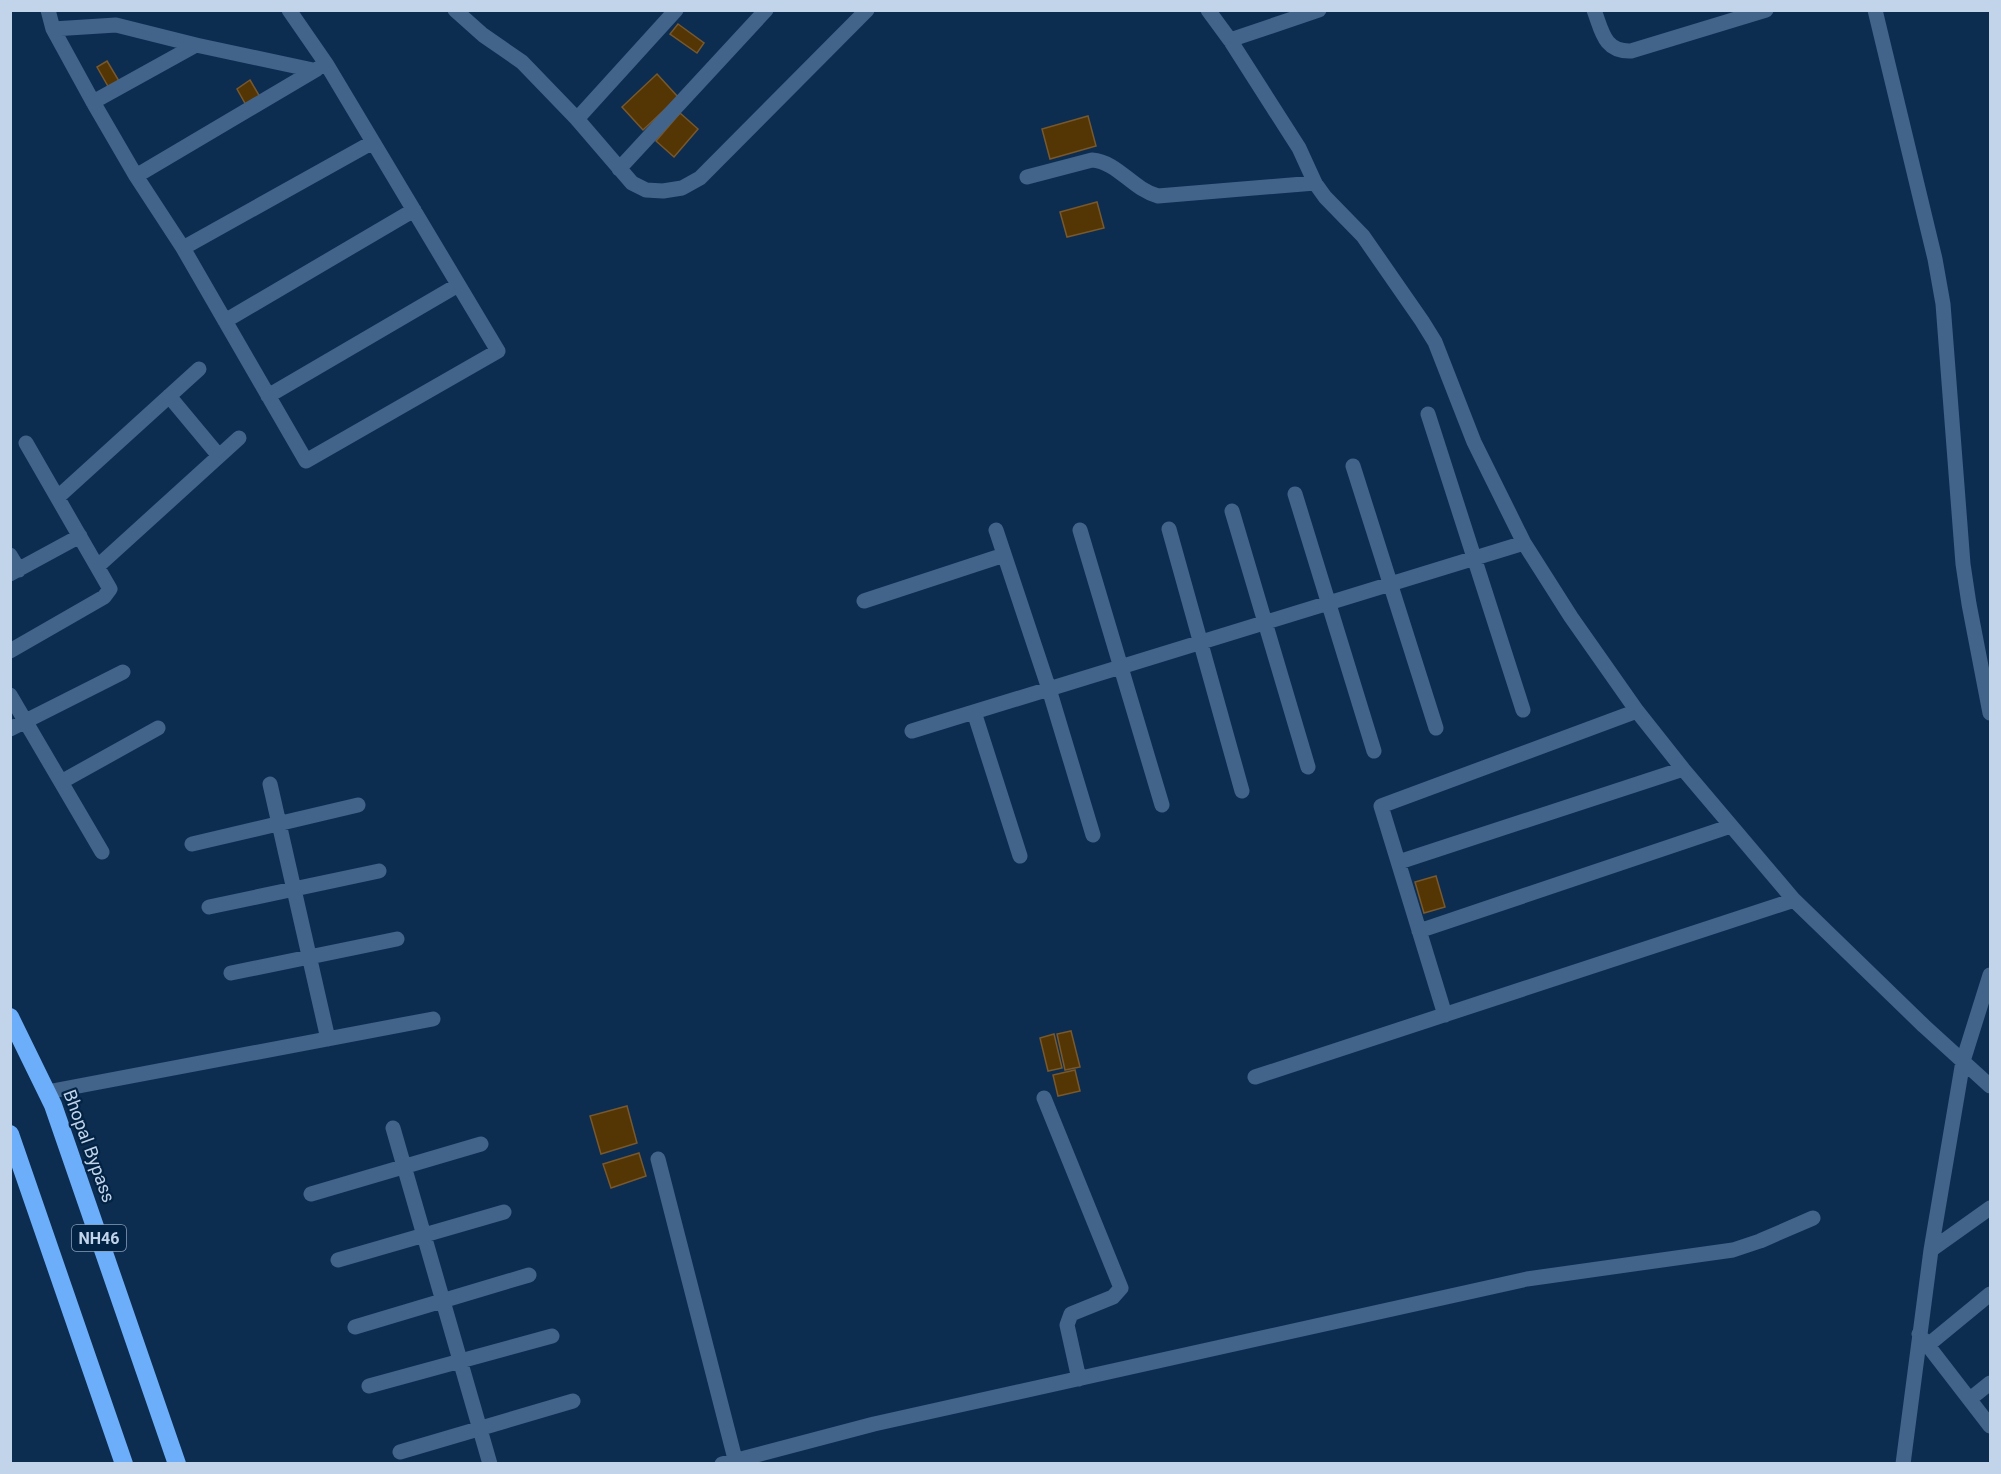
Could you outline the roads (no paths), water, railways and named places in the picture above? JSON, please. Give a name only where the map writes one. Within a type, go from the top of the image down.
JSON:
[{"type":"highway","name":"Bhopal Bypass","points":[[10,1017],[57,1116],[177,1464]]},
{"type":"highway","name":"NH46","points":[[10,1134],[124,1464]]},
{"type":"street","points":[[48,10],[53,29],[93,102],[136,176],[183,248],[306,461],[498,351],[373,142],[320,68],[289,10]]},
{"type":"street","points":[[455,10],[483,35],[522,62],[577,119],[632,183],[646,190],[663,191],[682,188],[700,178],[867,10]]},
{"type":"street","points":[[577,119],[676,10]]},
{"type":"street","points":[[619,169],[766,10]]},
{"type":"street","points":[[1208,10],[1230,40],[1299,148],[1315,183],[1325,197],[1363,236],[1435,342],[1474,442],[1524,543],[1572,618],[1638,711],[1683,769],[1794,900],[1990,1086]]},
{"type":"street","points":[[1230,40],[1319,10]]},
{"type":"street","points":[[1594,10],[1605,39],[1612,47],[1621,51],[1631,51],[1766,10]]},
{"type":"street","points":[[1875,10],[1935,259],[1943,304],[1963,564],[1990,713]]},
{"type":"street","points":[[53,29],[116,25],[196,45],[320,68]]},
{"type":"street","points":[[93,102],[196,45]]},
{"type":"street","points":[[136,176],[320,68]]},
{"type":"street","points":[[183,248],[373,142]]},
{"type":"street","points":[[1027,177],[1092,160],[1102,161],[1141,189],[1158,196],[1315,183]]},
{"type":"street","points":[[225,321],[414,210]]},
{"type":"street","points":[[268,396],[458,285]]},
{"type":"street","points":[[58,497],[199,369]]},
{"type":"street","points":[[169,396],[219,456]]},
{"type":"street","points":[[1428,414],[1523,710]]},
{"type":"street","points":[[98,566],[239,438]]},
{"type":"street","points":[[10,651],[105,597],[110,589],[26,443]]},
{"type":"street","points":[[1353,466],[1392,583],[1436,728]]},
{"type":"street","points":[[1295,494],[1374,751]]},
{"type":"street","points":[[1232,511],[1308,767]]},
{"type":"street","points":[[1169,529],[1242,791]]},
{"type":"street","points":[[996,530],[1049,689],[1093,835]]},
{"type":"street","points":[[1080,530],[1162,804]]},
{"type":"street","points":[[10,555],[15,572],[80,536]]},
{"type":"street","points":[[912,731],[1524,543]]},
{"type":"street","points":[[864,601],[1004,555]]},
{"type":"street","points":[[10,729],[123,672]]},
{"type":"street","points":[[10,695],[102,852]]},
{"type":"street","points":[[1446,1015],[1381,806],[1638,711]]},
{"type":"street","points":[[974,712],[1020,856]]},
{"type":"street","points":[[61,782],[158,728]]},
{"type":"street","points":[[1399,862],[1683,769]]},
{"type":"street","points":[[270,784],[328,1039]]},
{"type":"street","points":[[192,844],[358,805]]},
{"type":"street","points":[[1419,931],[1731,826]]},
{"type":"street","points":[[210,907],[379,871]]},
{"type":"street","points":[[1255,1077],[1794,900]]},
{"type":"street","points":[[231,974],[397,939]]},
{"type":"street","points":[[1903,1464],[1924,1340],[1931,1250],[1963,1061],[1990,983]]},
{"type":"street","points":[[47,1092],[433,1019]]},
{"type":"street","points":[[1044,1098],[1120,1288],[1113,1297],[1071,1314],[1067,1325],[1079,1379]]},
{"type":"street","points":[[393,1128],[490,1464]]},
{"type":"street","points":[[311,1194],[481,1144]]},
{"type":"street","points":[[658,1159],[728,1461],[874,1424],[1527,1279],[1733,1250],[1813,1218]]},
{"type":"street","points":[[1931,1250],[1990,1208]]},
{"type":"street","points":[[338,1260],[504,1212]]},
{"type":"street","points":[[355,1327],[529,1275]]},
{"type":"street","points":[[1924,1340],[1990,1294]]},
{"type":"street","points":[[369,1386],[552,1336]]},
{"type":"street","points":[[1924,1340],[1990,1426]]},
{"type":"street","points":[[1970,1399],[1990,1383]]},
{"type":"street","points":[[400,1452],[573,1401]]}]
